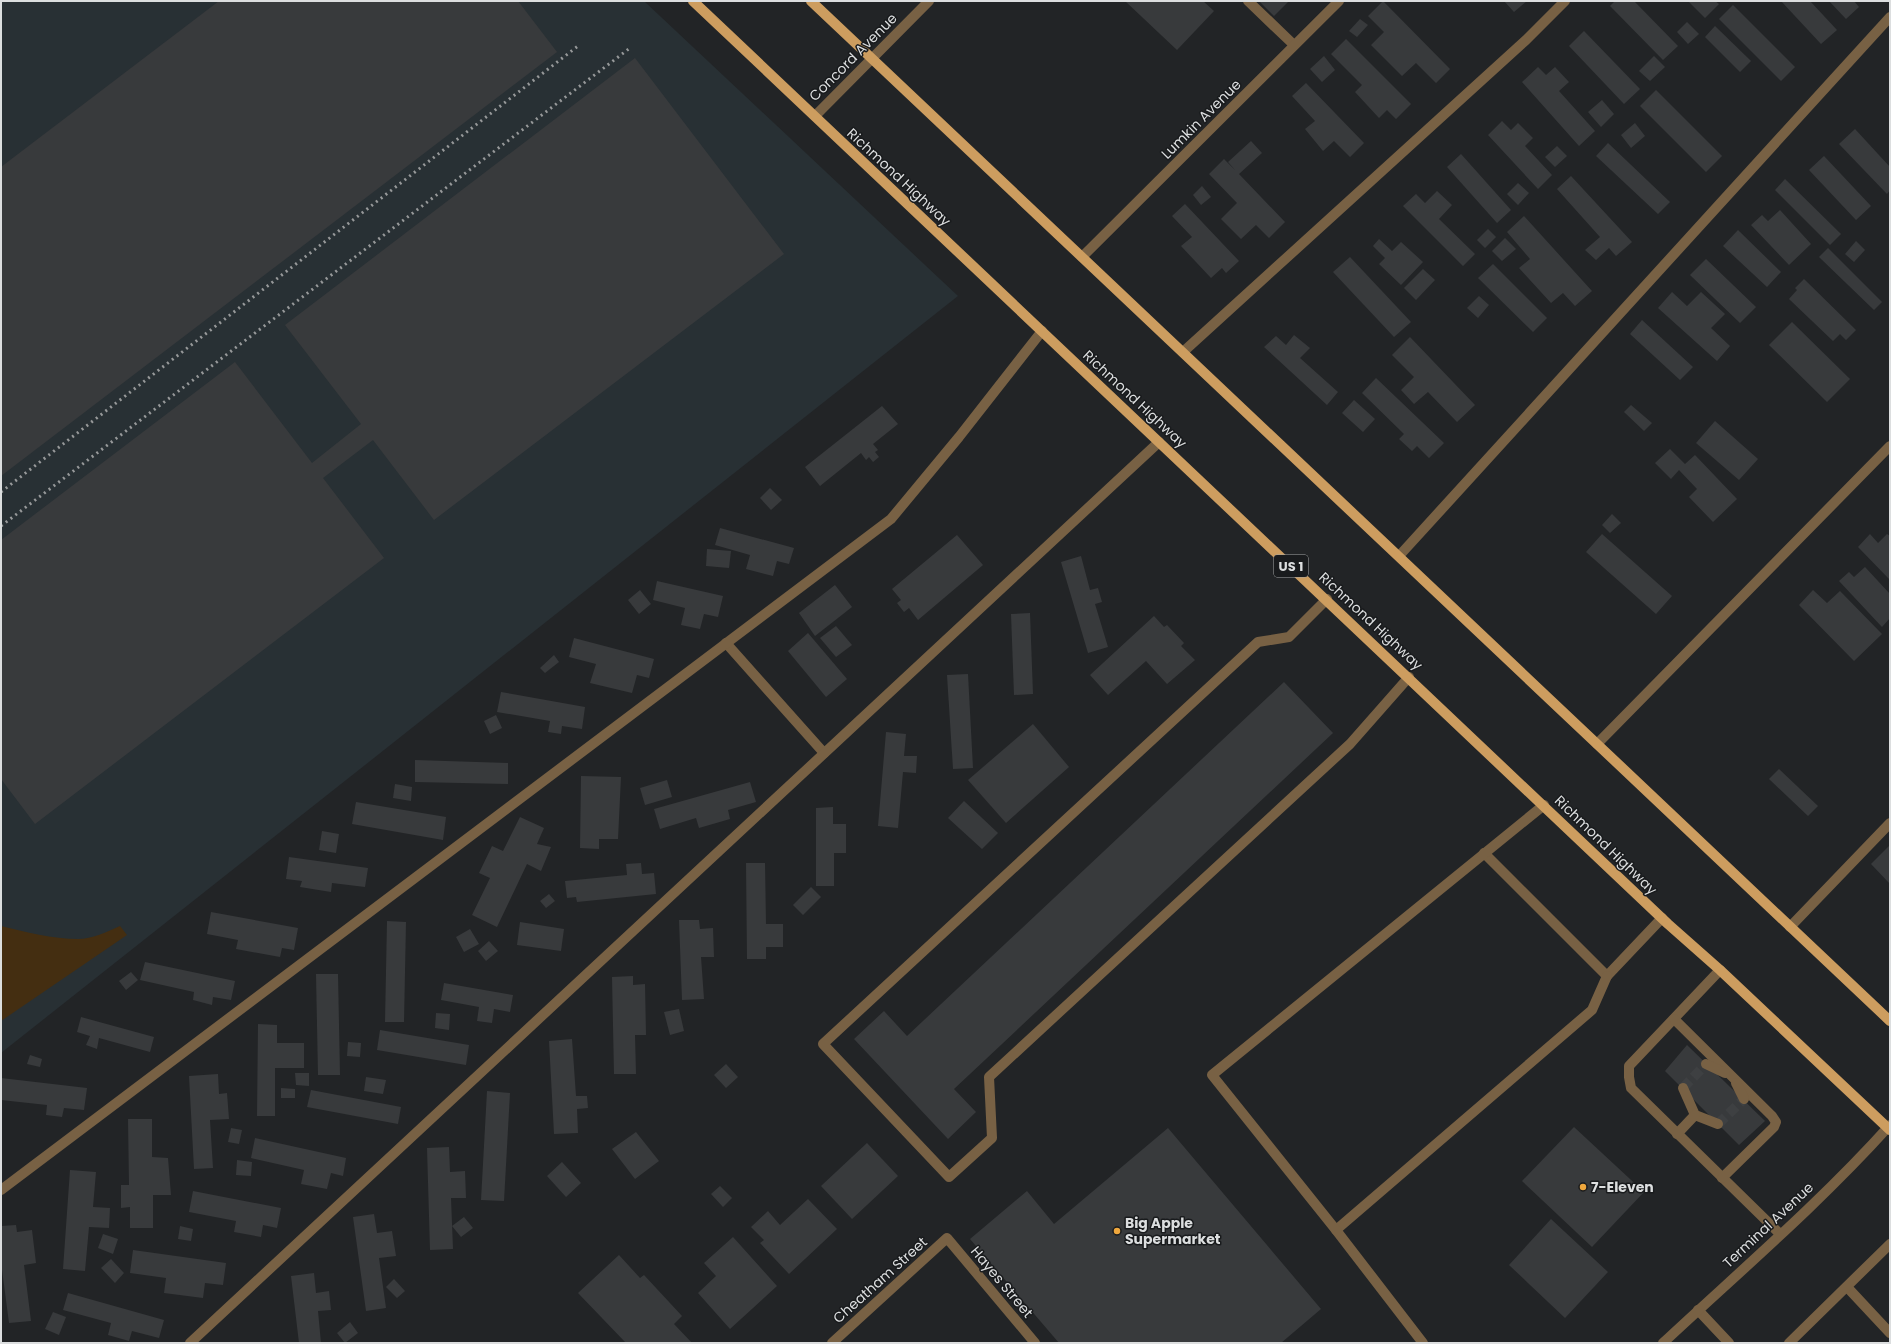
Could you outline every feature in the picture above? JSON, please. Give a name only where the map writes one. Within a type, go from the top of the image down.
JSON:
[{"type":"main road","name":"Richmond Highway","points":[[693,1],[1662,918],[1889,1127]]},
{"type":"main road","points":[[811,1],[1890,1020]]},
{"type":"street","name":"Concord Avenue","points":[[815,116],[929,1]]},
{"type":"street","points":[[1248,1],[1294,45]]},
{"type":"street","name":"Lumkin Avenue","points":[[1082,257],[1339,1]]},
{"type":"street","points":[[1183,352],[1526,40],[1565,1]]},
{"type":"street","points":[[1399,556],[1890,17]]},
{"type":"street","points":[[1,1190],[891,519],[959,437],[1042,331]]},
{"type":"street","points":[[190,1343],[1159,442]]},
{"type":"street","points":[[1597,744],[1890,446]]},
{"type":"street","points":[[1327,600],[1289,637],[1258,642],[823,1044],[949,1177],[992,1138],[990,1077],[1350,744],[1409,677]]},
{"type":"street","points":[[726,643],[824,754]]},
{"type":"street","points":[[1423,1343],[1336,1230],[1212,1075],[1544,805]]},
{"type":"street","points":[[1790,927],[1890,823]]},
{"type":"street","points":[[1484,853],[1607,976]]},
{"type":"street","points":[[1336,1230],[1592,1010],[1607,976],[1662,918]]},
{"type":"street","points":[[1720,970],[1629,1066],[1631,1088],[1780,1234]]},
{"type":"street","points":[[1674,1019],[1772,1116],[1776,1122],[1774,1127],[1722,1178]]},
{"type":"street","points":[[1706,1064],[1732,1076],[1744,1099]]},
{"type":"street","points":[[1682,1088],[1695,1114],[1718,1124]]},
{"type":"street","points":[[1677,1134],[1695,1114]]},
{"type":"street","name":"Terminal Avenue","points":[[1663,1343],[1841,1176],[1889,1127]]},
{"type":"street","name":"Cheatham Street","points":[[832,1343],[947,1238]]},
{"type":"street","name":"Hayes Street","points":[[947,1238],[1035,1343]]},
{"type":"street","points":[[1789,1343],[1890,1244]]},
{"type":"street","points":[[1847,1287],[1890,1333]]},
{"type":"street","points":[[1698,1310],[1729,1343]]},
{"type":"shaded area","points":[[1,1],[644,1],[958,296],[1,1053]]},
{"type":"shaded area","points":[[1,926],[29,933],[68,939],[83,939],[105,933],[120,926],[127,935],[1,1021]]},
{"type":"building","points":[[219,1],[518,1],[557,52],[1,476],[1,167]]},
{"type":"building","points":[[1125,1],[1203,1],[1214,11],[1177,50]]},
{"type":"building","points":[[1259,1],[1289,1],[1274,16]]},
{"type":"building","points":[[1383,1],[1450,69],[1436,83],[1416,63],[1402,76],[1371,45],[1384,32],[1368,16]]},
{"type":"building","points":[[1504,1],[1527,1],[1514,12]]},
{"type":"building","points":[[1615,1],[1634,1],[1678,46],[1663,60],[1610,6]]},
{"type":"building","points":[[1688,1],[1715,1],[1719,4],[1705,18]]},
{"type":"building","points":[[1781,1],[1810,1],[1837,30],[1821,44]]},
{"type":"building","points":[[1829,1],[1854,1],[1859,7],[1846,19]]},
{"type":"building","points":[[1733,5],[1795,67],[1781,81],[1719,19]]},
{"type":"building","points":[[1360,19],[1368,25],[1357,37],[1349,31]]},
{"type":"building","points":[[1687,22],[1699,34],[1688,44],[1677,32]]},
{"type":"building","points":[[1715,26],[1751,61],[1740,72],[1705,37]]},
{"type":"building","points":[[1584,31],[1640,89],[1624,104],[1569,46]]},
{"type":"building","points":[[1346,39],[1411,104],[1396,119],[1387,110],[1379,118],[1355,92],[1362,85],[1331,54]]},
{"type":"building","points":[[1324,56],[1335,70],[1322,82],[1310,69]]},
{"type":"building","points":[[1654,56],[1665,67],[1650,81],[1639,71]]},
{"type":"building","points":[[635,58],[784,254],[434,520],[373,440],[323,478],[384,558],[35,824],[1,779],[1,540],[235,362],[312,463],[361,424],[285,325]]},
{"type":"building","points":[[1538,67],[1546,75],[1555,67],[1569,82],[1559,91],[1595,131],[1579,146],[1522,82]]},
{"type":"building","points":[[1306,83],[1364,143],[1350,157],[1334,141],[1323,151],[1305,129],[1315,121],[1292,96]]},
{"type":"building","points":[[1656,90],[1722,156],[1706,172],[1640,106]]},
{"type":"building","points":[[1602,100],[1614,114],[1601,127],[1588,112]]},
{"type":"building","points":[[1502,121],[1511,130],[1518,123],[1533,138],[1525,146],[1552,175],[1538,189],[1488,135]]},
{"type":"building","points":[[1635,123],[1645,136],[1631,148],[1621,135]]},
{"type":"building","points":[[1855,129],[1890,167],[1890,190],[1887,194],[1839,144]]},
{"type":"building","points":[[1251,141],[1262,153],[1239,174],[1285,222],[1269,238],[1256,225],[1241,239],[1221,219],[1237,203],[1209,174],[1224,159],[1235,170],[1228,162]]},
{"type":"building","points":[[1608,143],[1670,202],[1658,214],[1596,156]]},
{"type":"building","points":[[1557,146],[1567,156],[1555,167],[1545,157]]},
{"type":"building","points":[[1461,154],[1511,210],[1497,223],[1447,167]]},
{"type":"building","points":[[1824,156],[1871,206],[1856,220],[1809,170]]},
{"type":"building","points":[[1571,176],[1632,242],[1616,256],[1609,248],[1596,260],[1585,250],[1600,237],[1557,189]]},
{"type":"building","points":[[1785,179],[1841,234],[1830,245],[1775,190]]},
{"type":"building","points":[[1518,183],[1529,193],[1518,205],[1507,194]]},
{"type":"building","points":[[1202,186],[1211,197],[1201,205],[1193,195]]},
{"type":"building","points":[[1437,191],[1452,205],[1439,219],[1475,254],[1463,266],[1403,206],[1416,194],[1425,203]]},
{"type":"building","points":[[1185,204],[1239,261],[1226,273],[1222,268],[1211,278],[1181,246],[1192,237],[1172,216]]},
{"type":"building","points":[[1780,210],[1811,244],[1789,265],[1751,225],[1762,215],[1768,221]]},
{"type":"building","points":[[1524,216],[1592,291],[1575,306],[1563,293],[1551,303],[1519,268],[1530,259],[1507,232]]},
{"type":"building","points":[[1488,229],[1496,237],[1485,248],[1477,240]]},
{"type":"building","points":[[1738,230],[1781,272],[1767,287],[1723,246]]},
{"type":"building","points":[[1505,238],[1516,249],[1502,261],[1492,251]]},
{"type":"building","points":[[1379,239],[1392,251],[1401,242],[1423,262],[1401,285],[1379,264],[1385,258],[1373,246]]},
{"type":"building","points":[[1856,241],[1865,250],[1854,262],[1845,254]]},
{"type":"building","points":[[1828,248],[1882,302],[1874,310],[1819,257]]},
{"type":"building","points":[[1350,257],[1411,322],[1394,337],[1333,272]]},
{"type":"building","points":[[1706,259],[1756,307],[1740,323],[1690,275]]},
{"type":"building","points":[[1493,264],[1547,318],[1533,332],[1478,278]]},
{"type":"building","points":[[1423,269],[1435,280],[1416,300],[1404,288]]},
{"type":"building","points":[[1804,279],[1856,330],[1846,340],[1840,334],[1833,341],[1789,299],[1797,290],[1795,288]]},
{"type":"building","points":[[1672,292],[1687,306],[1701,292],[1725,314],[1711,328],[1730,346],[1717,361],[1658,308]]},
{"type":"building","points":[[1479,296],[1489,305],[1478,318],[1467,308]]},
{"type":"building","points":[[1642,320],[1693,367],[1680,380],[1630,334]]},
{"type":"building","points":[[1792,322],[1850,379],[1827,402],[1769,345]]},
{"type":"building","points":[[1294,335],[1310,348],[1300,358],[1338,392],[1327,405],[1264,347],[1276,336],[1286,345]]},
{"type":"building","points":[[1410,337],[1475,405],[1457,422],[1428,392],[1414,404],[1401,390],[1414,377],[1392,355]]},
{"type":"building","points":[[1376,378],[1444,443],[1429,458],[1417,446],[1412,451],[1399,439],[1404,434],[1362,393]]},
{"type":"building","points":[[1354,400],[1375,419],[1363,432],[1342,413]]},
{"type":"building","points":[[1631,405],[1652,423],[1644,431],[1624,412]]},
{"type":"building","points":[[882,406],[898,424],[873,444],[878,450],[875,452],[879,457],[873,462],[869,457],[866,460],[861,453],[820,486],[805,467]]},
{"type":"building","points":[[1715,421],[1758,459],[1739,480],[1696,443]]},
{"type":"building","points":[[1670,449],[1685,464],[1695,455],[1737,499],[1713,522],[1689,497],[1697,489],[1679,470],[1671,479],[1655,463]]},
{"type":"building","points":[[770,488],[782,500],[771,510],[760,498]]},
{"type":"building","points":[[1612,514],[1621,523],[1610,533],[1602,525]]},
{"type":"building","points":[[720,528],[794,548],[789,564],[777,561],[773,576],[746,569],[750,555],[715,545]]},
{"type":"building","points":[[1602,534],[1672,596],[1656,614],[1586,552]]},
{"type":"building","points":[[1870,534],[1878,543],[1887,534],[1890,536],[1890,580],[1858,547]]},
{"type":"building","points":[[957,535],[983,565],[918,620],[909,608],[904,612],[897,603],[901,600],[892,589]]},
{"type":"building","points":[[707,549],[731,551],[729,568],[706,566]]},
{"type":"building","points":[[1081,556],[1090,590],[1098,588],[1102,602],[1095,604],[1108,647],[1088,653],[1061,562]]},
{"type":"building","points":[[1865,567],[1890,594],[1890,618],[1882,627],[1839,581],[1849,572],[1854,577]]},
{"type":"building","points":[[657,581],[723,596],[718,617],[704,614],[700,629],[681,625],[685,608],[653,600]]},
{"type":"building","points":[[835,585],[852,607],[815,636],[799,613]]},
{"type":"building","points":[[640,590],[651,604],[639,614],[628,600]]},
{"type":"building","points":[[1813,590],[1827,603],[1840,591],[1882,634],[1854,661],[1799,605]]},
{"type":"building","points":[[1030,613],[1033,694],[1014,695],[1011,614]]},
{"type":"building","points":[[1154,616],[1164,627],[1167,625],[1184,643],[1181,646],[1195,660],[1167,684],[1146,661],[1108,695],[1090,675]]},
{"type":"building","points":[[836,626],[852,645],[836,657],[820,638]]},
{"type":"building","points":[[808,633],[847,679],[826,697],[788,651]]},
{"type":"building","points":[[574,638],[654,659],[649,678],[637,675],[632,693],[590,683],[596,664],[569,657]]},
{"type":"building","points":[[554,655],[559,662],[545,673],[540,668]]},
{"type":"building","points":[[968,674],[973,768],[953,769],[947,675]]},
{"type":"building","points":[[1284,682],[1333,733],[954,1089],[976,1112],[948,1139],[854,1039],[884,1011],[907,1036]]},
{"type":"building","points":[[501,692],[585,707],[582,729],[562,726],[561,734],[548,732],[550,721],[497,712]]},
{"type":"building","points":[[496,715],[502,728],[490,734],[484,721]]},
{"type":"building","points":[[1033,724],[1069,767],[1006,823],[968,780]]},
{"type":"building","points":[[886,732],[906,734],[904,756],[917,756],[916,773],[903,772],[898,828],[878,826]]},
{"type":"building","points":[[415,760],[508,763],[508,784],[415,782]]},
{"type":"building","points":[[1779,769],[1818,806],[1808,816],[1769,779]]},
{"type":"building","points":[[581,776],[621,777],[618,839],[599,839],[599,849],[580,848]]},
{"type":"building","points":[[667,780],[672,797],[645,805],[640,788]]},
{"type":"building","points":[[750,782],[756,802],[728,810],[730,819],[699,828],[696,818],[660,829],[654,809]]},
{"type":"building","points":[[395,784],[412,787],[411,801],[393,798]]},
{"type":"building","points":[[964,801],[998,833],[982,849],[948,818]]},
{"type":"building","points":[[356,802],[446,817],[443,840],[352,824]]},
{"type":"building","points":[[833,807],[833,824],[846,824],[846,853],[834,853],[834,886],[816,886],[816,808]]},
{"type":"building","points":[[520,817],[544,828],[537,844],[551,847],[541,871],[527,864],[497,927],[472,915],[490,878],[479,873],[492,846],[503,851]]},
{"type":"building","points":[[322,831],[339,834],[336,853],[319,850]]},
{"type":"building","points":[[1890,845],[1890,884],[1871,864]]},
{"type":"building","points":[[289,857],[368,868],[365,887],[332,883],[331,892],[300,887],[302,881],[286,879]]},
{"type":"building","points":[[641,863],[642,874],[654,873],[656,894],[577,902],[576,897],[567,898],[565,881],[627,875],[626,864]]},
{"type":"building","points":[[746,863],[765,863],[766,924],[783,924],[783,947],[766,947],[766,959],[747,959]]},
{"type":"building","points":[[811,887],[821,897],[803,915],[793,905]]},
{"type":"building","points":[[549,894],[555,901],[546,908],[540,901]]},
{"type":"building","points":[[211,912],[298,928],[294,950],[282,948],[280,957],[236,949],[238,940],[207,934]]},
{"type":"building","points":[[679,920],[699,920],[700,929],[713,928],[714,957],[701,957],[704,999],[682,1000]]},
{"type":"building","points":[[387,921],[406,922],[404,1022],[385,1022]]},
{"type":"building","points":[[520,922],[564,929],[561,951],[517,945]]},
{"type":"building","points":[[470,929],[479,944],[464,952],[456,937]]},
{"type":"building","points":[[489,941],[498,951],[486,961],[478,951]]},
{"type":"building","points":[[145,962],[235,981],[231,1000],[213,997],[212,1005],[193,1000],[194,992],[140,980]]},
{"type":"building","points":[[131,972],[138,980],[126,990],[119,981]]},
{"type":"building","points":[[316,974],[338,974],[340,1075],[318,1075]]},
{"type":"building","points":[[633,976],[633,985],[645,984],[646,1035],[635,1035],[636,1074],[614,1074],[612,977]]},
{"type":"building","points":[[444,983],[513,995],[510,1012],[494,1009],[492,1023],[477,1021],[479,1007],[441,1000]]},
{"type":"building","points":[[679,1009],[684,1031],[670,1035],[664,1012]]},
{"type":"building","points":[[436,1013],[450,1014],[449,1030],[435,1028]]},
{"type":"building","points":[[81,1017],[154,1037],[150,1052],[99,1038],[97,1049],[86,1045],[90,1036],[77,1032]]},
{"type":"building","points":[[258,1024],[277,1025],[277,1043],[304,1043],[304,1068],[275,1068],[275,1116],[257,1116]]},
{"type":"building","points":[[380,1030],[469,1045],[466,1065],[377,1050]]},
{"type":"building","points":[[572,1039],[576,1096],[587,1096],[588,1108],[577,1109],[578,1133],[554,1134],[549,1041]]},
{"type":"building","points":[[348,1042],[361,1043],[360,1057],[347,1056]]},
{"type":"building","points":[[1687,1045],[1765,1121],[1739,1145],[1665,1071]]},
{"type":"building","points":[[30,1055],[42,1059],[40,1067],[27,1064]]},
{"type":"building","points":[[726,1064],[738,1077],[726,1088],[714,1075]]},
{"type":"building","points":[[295,1073],[309,1073],[309,1086],[296,1085]]},
{"type":"building","points":[[218,1074],[219,1094],[227,1093],[229,1119],[210,1120],[213,1168],[194,1169],[189,1076]]},
{"type":"building","points":[[366,1077],[386,1080],[383,1094],[364,1091]]},
{"type":"building","points":[[1,1078],[87,1088],[84,1110],[64,1108],[62,1117],[46,1115],[47,1105],[1,1100]]},
{"type":"building","points":[[281,1088],[295,1089],[295,1098],[281,1098]]},
{"type":"building","points":[[311,1090],[401,1107],[398,1124],[307,1107]]},
{"type":"building","points":[[487,1091],[510,1093],[504,1201],[481,1200]]},
{"type":"building","points":[[128,1119],[152,1119],[152,1157],[168,1158],[171,1195],[153,1195],[153,1228],[130,1228],[130,1207],[121,1208],[121,1185],[129,1185]]},
{"type":"building","name":"7-Eleven","points":[[1574,1127],[1644,1192],[1592,1247],[1522,1181]]},
{"type":"building","points":[[231,1128],[242,1130],[239,1144],[228,1142]]},
{"type":"building","name":"Big Apple Supermarket","points":[[1168,1128],[1321,1309],[1281,1343],[1059,1343],[970,1239],[1027,1191],[1054,1224]]},
{"type":"building","points":[[636,1132],[659,1161],[635,1179],[612,1149]]},
{"type":"building","points":[[255,1138],[346,1158],[343,1176],[331,1173],[327,1189],[301,1184],[304,1170],[251,1158]]},
{"type":"building","points":[[867,1143],[898,1176],[852,1219],[821,1186]]},
{"type":"building","points":[[449,1147],[450,1172],[465,1171],[466,1198],[451,1198],[453,1249],[430,1250],[427,1148]]},
{"type":"building","points":[[237,1160],[252,1162],[251,1176],[236,1175]]},
{"type":"building","points":[[562,1162],[581,1183],[566,1197],[547,1176]]},
{"type":"building","points":[[70,1170],[96,1172],[93,1207],[110,1208],[109,1228],[89,1227],[85,1271],[63,1269]]},
{"type":"building","points":[[720,1186],[732,1198],[723,1207],[711,1194]]},
{"type":"building","points":[[193,1191],[281,1208],[277,1228],[263,1225],[261,1237],[234,1232],[236,1221],[189,1212]]},
{"type":"building","points":[[808,1199],[837,1229],[789,1274],[760,1243],[764,1240],[751,1227],[768,1211],[780,1225]]},
{"type":"building","points":[[374,1214],[377,1233],[392,1231],[396,1256],[379,1258],[386,1308],[366,1311],[353,1217]]},
{"type":"building","points":[[464,1217],[473,1228],[461,1237],[452,1226]]},
{"type":"building","points":[[1551,1219],[1608,1272],[1565,1318],[1509,1265]]},
{"type":"building","points":[[16,1225],[17,1232],[32,1230],[36,1263],[24,1265],[31,1321],[9,1323],[1,1262],[1,1226]]},
{"type":"building","points":[[180,1226],[193,1229],[191,1241],[178,1239]]},
{"type":"building","points":[[103,1234],[118,1239],[113,1254],[98,1248]]},
{"type":"building","points":[[733,1237],[777,1286],[730,1329],[698,1293],[716,1276],[704,1263]]},
{"type":"building","points":[[133,1250],[226,1263],[223,1285],[205,1283],[203,1298],[164,1293],[166,1278],[130,1273]]},
{"type":"building","points":[[619,1255],[640,1278],[644,1275],[682,1316],[674,1324],[692,1343],[626,1343],[578,1293]]},
{"type":"building","points":[[111,1259],[124,1273],[115,1283],[101,1268]]},
{"type":"building","points":[[314,1273],[316,1293],[329,1291],[331,1310],[318,1311],[321,1343],[299,1343],[291,1276]]},
{"type":"building","points":[[394,1279],[405,1291],[397,1298],[386,1287]]},
{"type":"building","points":[[68,1293],[164,1320],[159,1338],[132,1331],[129,1341],[108,1335],[111,1323],[63,1310]]},
{"type":"building","points":[[53,1312],[66,1317],[59,1335],[45,1329]]},
{"type":"building","points":[[350,1322],[358,1333],[345,1343],[337,1333]]},
{"type":"tunnel","points":[[1683,1088],[1706,1064]]},
{"type":"tunnel","points":[[1718,1124],[1744,1099]]},
{"type":"railway","points":[[1,492],[578,46]]},
{"type":"railway","points":[[1,526],[630,48]]},
{"type":"place","name":"7-Eleven","points":[[1583,1187]]},
{"type":"place","name":"Big Apple Supermarket","points":[[1117,1231]]}]
